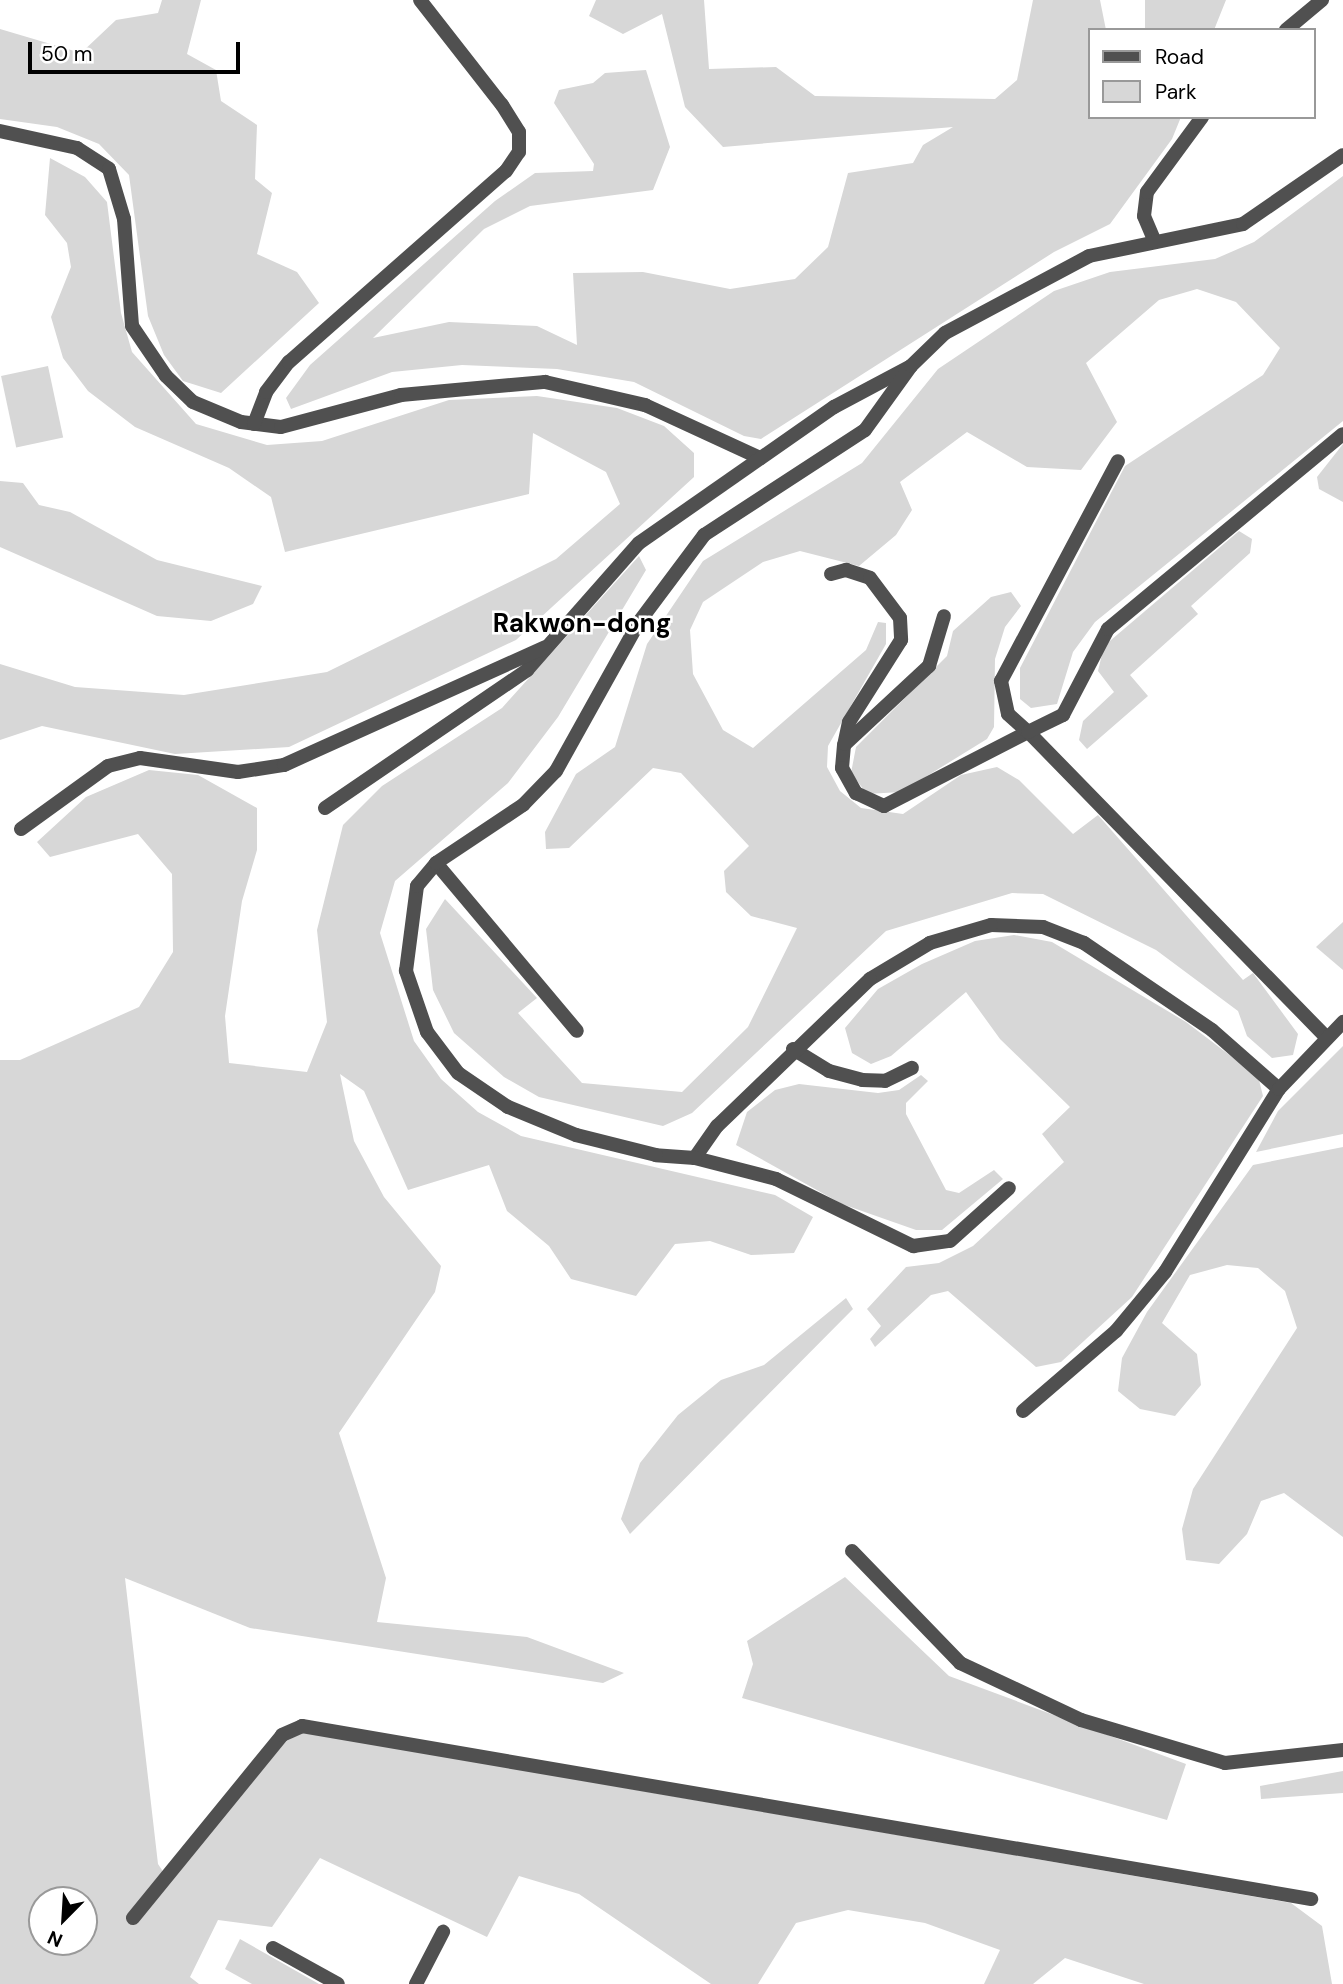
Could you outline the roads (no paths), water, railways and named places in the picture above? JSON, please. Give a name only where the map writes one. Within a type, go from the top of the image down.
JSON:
[{"type":"street","points":[[254,424],[266,392],[289,362],[506,171],[519,152],[520,132],[420,0]]},
{"type":"street","points":[[1288,28],[1322,0]]},
{"type":"street","points":[[1155,242],[1144,216],[1147,192],[1201,119]]},
{"type":"street","points":[[0,131],[77,148],[109,169],[124,219],[132,326],[166,376],[193,402],[254,424],[281,427],[457,385],[545,382],[645,405],[760,458]]},
{"type":"street","points":[[1009,1188],[950,1241],[913,1246],[776,1179],[695,1158],[576,1135],[508,1107],[458,1073],[427,1032],[406,971],[417,886],[436,863],[523,805],[556,771],[639,622],[688,550],[865,430],[911,366],[945,333],[1089,256],[1243,224],[1343,155]]},
{"type":"street","points":[[325,808],[474,711],[549,645],[639,543],[834,407],[911,366]]},
{"type":"street","points":[[831,574],[846,570],[870,578],[900,618],[901,640],[849,722],[842,768],[856,793],[884,806],[1063,715],[1108,629],[1343,434]]},
{"type":"street","points":[[1118,461],[1001,681],[1008,713],[1326,1037]]},
{"type":"street","points":[[844,745],[929,666],[944,616]]},
{"type":"street","points":[[22,829],[108,766],[140,758],[238,772],[284,765],[549,645]]},
{"type":"street","points":[[436,863],[577,1031]]},
{"type":"street","points":[[695,1158],[717,1126],[793,1049],[870,979],[930,943],[991,925],[1030,926],[1084,943],[1139,977],[1279,1089]]},
{"type":"street","points":[[1023,1411],[1116,1331],[1165,1272],[1279,1089],[1343,1022]]},
{"type":"street","points":[[793,1049],[829,1071],[862,1080],[885,1081],[912,1068]]},
{"type":"street","points":[[852,1551],[960,1664],[1082,1720],[1225,1763],[1343,1750]]},
{"type":"street","points":[[133,1918],[282,1735],[302,1726],[1311,1899]]},
{"type":"street","points":[[416,1984],[443,1931]]},
{"type":"street","points":[[273,1948],[338,1984]]},
{"type":"district","name":"Rakwon-dong","points":[[582,624]]}]
